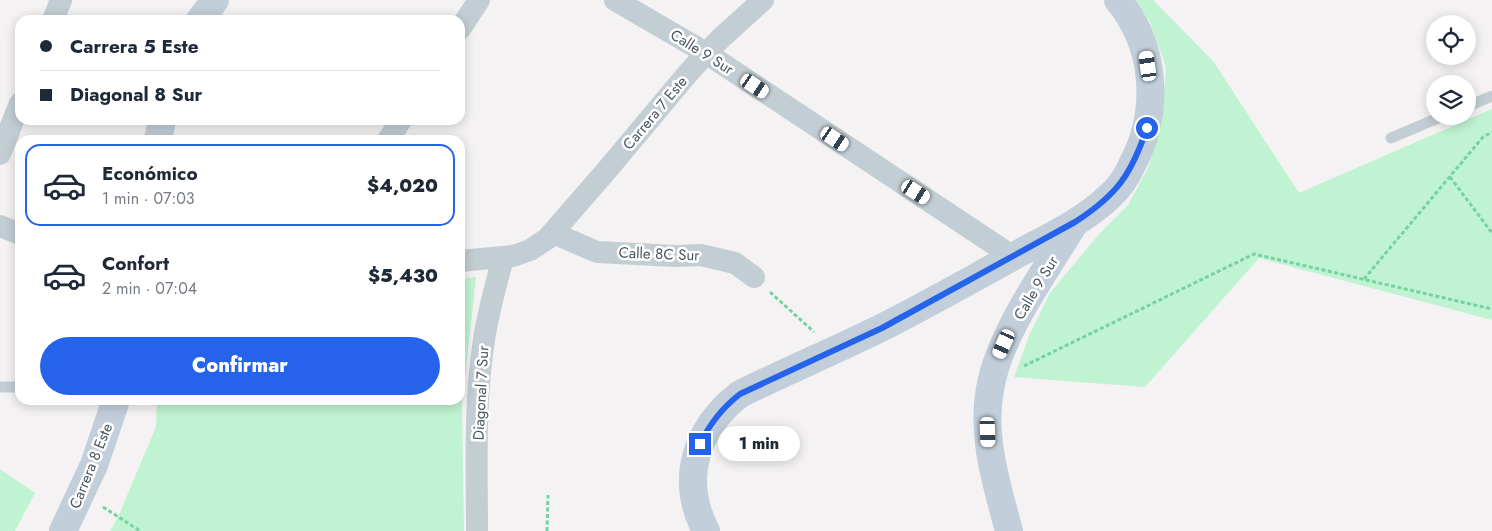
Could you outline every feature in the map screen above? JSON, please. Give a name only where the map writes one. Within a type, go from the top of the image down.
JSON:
[{"type":"street","points":[[55,15],[61,0]]},
{"type":"street","points":[[204,15],[215,0]]},
{"type":"street","points":[[465,21],[479,0]]},
{"type":"street","name":"Calle 9 Sur","points":[[615,0],[706,54],[1012,256]]},
{"type":"street","name":"Carrera 7 Este","points":[[552,233],[706,54],[763,0]]},
{"type":"street","points":[[706,531],[697,509],[694,495],[695,461],[700,444],[710,424],[728,404],[740,394],[882,328],[1075,222],[1096,208],[1113,193],[1127,175],[1139,152],[1147,128],[1151,100],[1147,55],[1138,30],[1118,0]]},
{"type":"street","points":[[0,154],[15,116]]},
{"type":"street","name":"Calle 9 Sur","points":[[1009,531],[996,485],[989,446],[988,417],[990,389],[998,359],[1011,329],[1075,222]]},
{"type":"street","points":[[0,226],[15,232]]},
{"type":"street","points":[[465,261],[503,258],[530,250],[552,233]]},
{"type":"street","name":"Calle 8C Sur","points":[[552,233],[597,252],[676,256],[701,255],[736,263],[754,277]]},
{"type":"street","name":"Diagonal 7 Sur","points":[[477,531],[480,368],[489,311],[503,258]]},
{"type":"street","name":"Carrera 8 Este","points":[[63,531],[82,494],[114,405]]},
{"type":"lane","points":[[1476,103],[1492,96]]},
{"type":"lane","points":[[1391,138],[1426,123]]},
{"type":"lane","points":[[0,388],[15,387]]},
{"type":"path","points":[[1364,279],[1483,137],[1492,132]]},
{"type":"path","points":[[1450,177],[1492,233]]},
{"type":"path","points":[[992,381],[1254,254],[1492,309]]},
{"type":"path","points":[[754,277],[835,350]]},
{"type":"path","points":[[82,494],[140,531]]},
{"type":"path","points":[[547,531],[548,495]]},
{"type":"green space","points":[[1136,0],[1153,0],[1213,61],[1299,193],[1455,125],[1476,125],[1476,116],[1492,109],[1492,320],[1259,258],[1145,387],[1014,377],[1029,336],[1050,293],[1100,233],[1128,205],[1148,168],[1162,122],[1166,67],[1150,22]]},
{"type":"green space","points":[[476,277],[465,378],[465,278]]},
{"type":"green space","points":[[157,405],[462,405],[464,531],[110,531],[118,517],[156,427]]},
{"type":"green space","points":[[0,469],[35,493],[15,531],[0,531]]},
{"type":"route","points":[[700,444],[710,424],[740,394],[882,328],[1075,222],[1096,208],[1113,193],[1127,175],[1139,152],[1147,128]]}]
